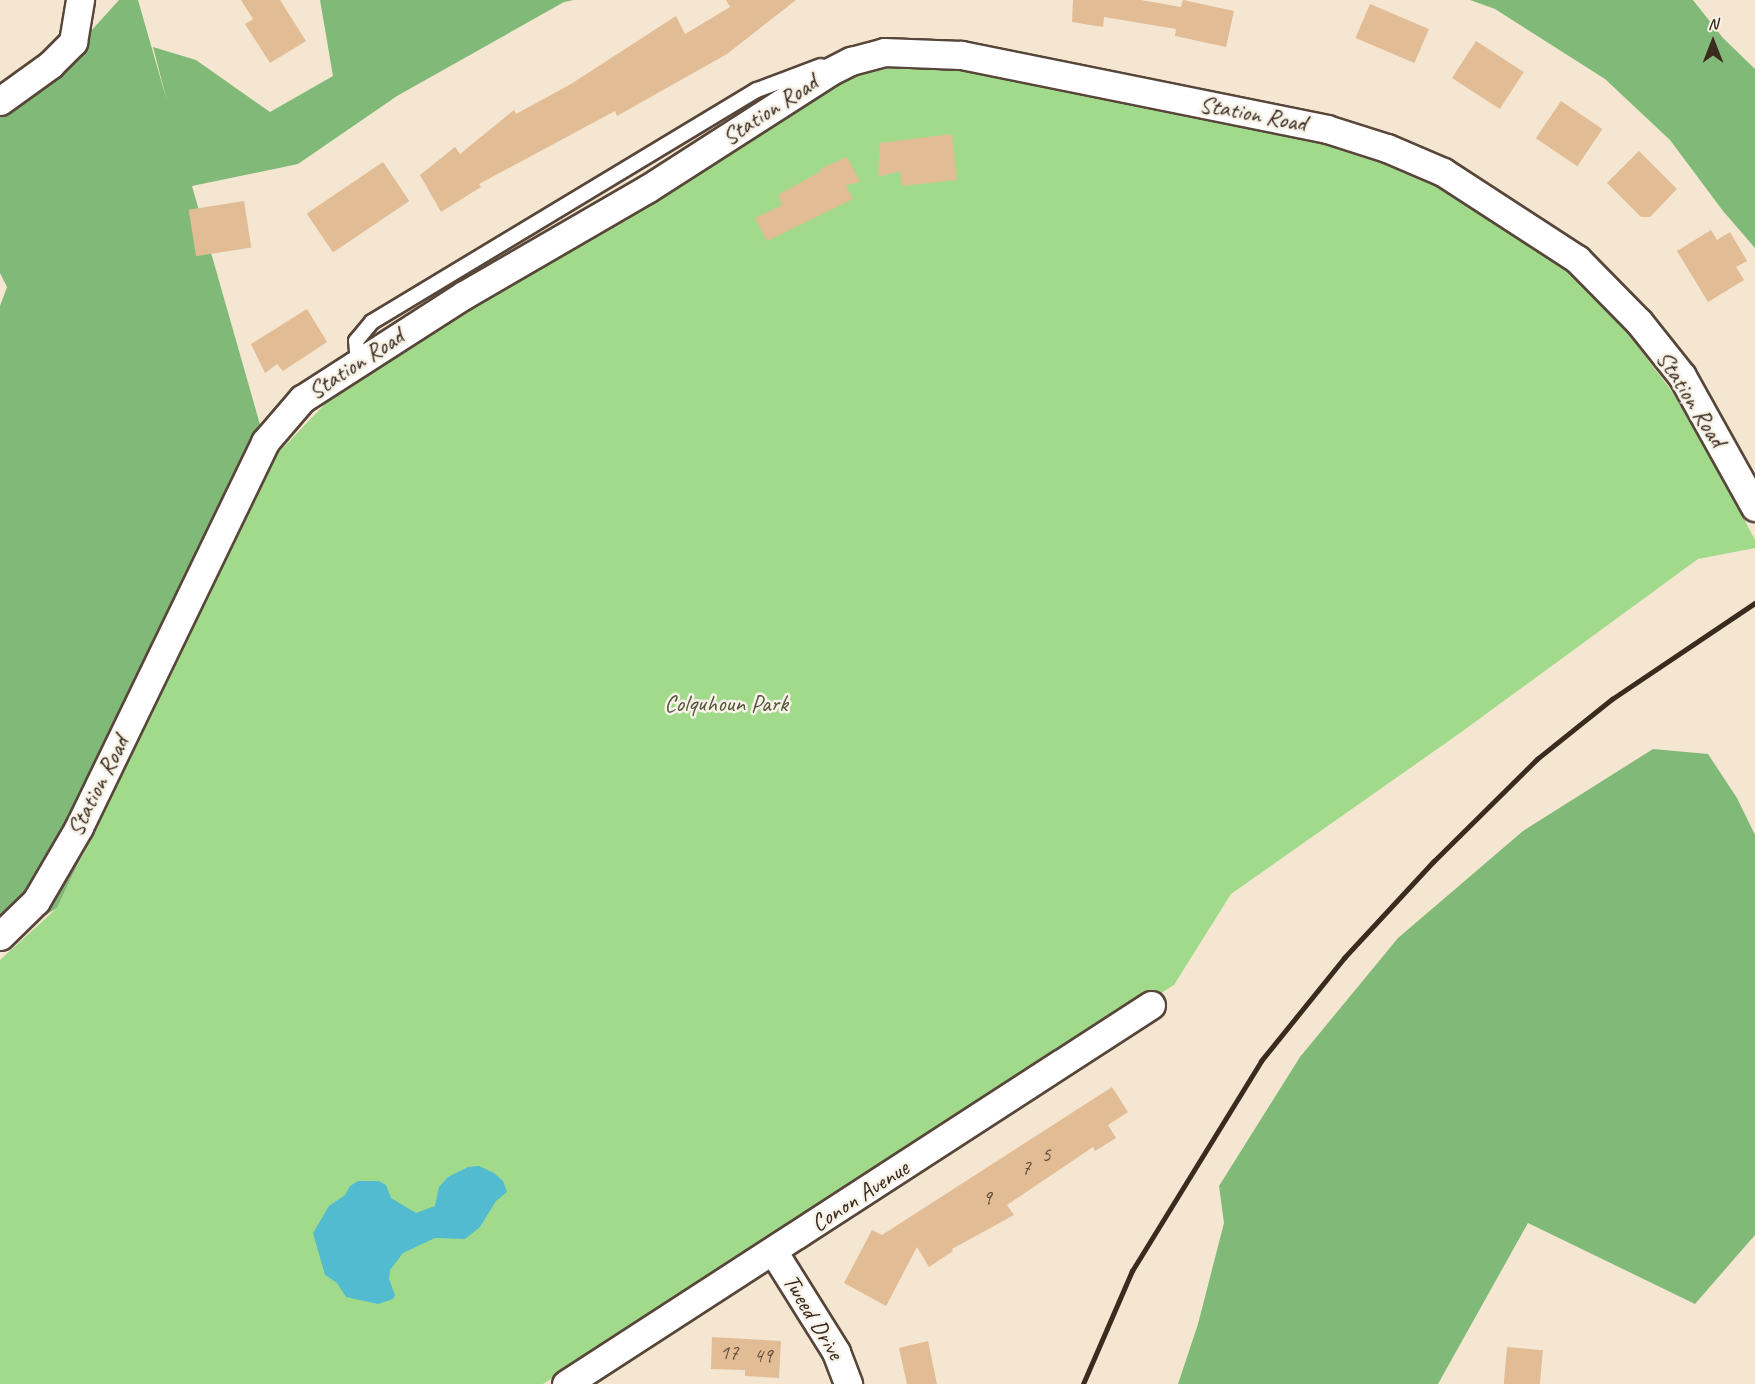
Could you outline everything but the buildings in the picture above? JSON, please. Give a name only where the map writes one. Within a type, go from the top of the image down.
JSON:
[{"type":"street","points":[[0,101],[50,65],[73,42],[80,0]]},
{"type":"street","name":"Station Road","points":[[0,936],[36,901],[79,827],[265,442],[302,399],[464,296],[647,189],[829,72],[851,61],[884,52],[971,57],[1327,129],[1387,148],[1443,172],[1577,259],[1639,322],[1682,376],[1755,507]]},
{"type":"street","name":"Conon Avenue","points":[[567,1384],[1151,1005]]},
{"type":"street","name":"Tweed Drive","points":[[773,1251],[836,1352],[848,1384]]},
{"type":"green space","points":[[119,0],[138,0],[167,101],[153,47],[196,60],[270,112],[333,76],[320,0],[574,0],[564,2],[397,96],[298,164],[192,186],[265,442],[168,675],[57,908],[0,944],[0,306],[7,287],[0,273],[0,107],[71,53]]},
{"type":"green space","points":[[1470,0],[1693,0],[1723,38],[1755,69],[1755,248],[1723,211],[1670,140],[1605,79],[1495,9]]},
{"type":"green space","name":"Colquhoun Park","points":[[881,63],[912,63],[981,73],[1319,143],[1379,162],[1436,185],[1568,269],[1629,335],[1671,390],[1718,469],[1755,540],[1755,548],[1698,559],[1460,733],[1231,894],[1174,985],[987,1100],[543,1384],[0,1384],[0,960],[57,908],[275,456],[326,403],[470,304],[818,90]]},
{"type":"green space","points":[[1653,749],[1708,754],[1737,798],[1755,835],[1755,1235],[1695,1304],[1528,1223],[1438,1384],[1178,1384],[1198,1324],[1224,1223],[1219,1186],[1300,1057],[1398,938],[1523,831]]},
{"type":"water","points":[[479,1166],[494,1173],[503,1181],[507,1192],[496,1201],[480,1227],[465,1239],[435,1238],[403,1253],[390,1270],[389,1279],[395,1295],[393,1299],[378,1304],[346,1297],[337,1283],[325,1275],[313,1233],[329,1206],[345,1195],[350,1186],[358,1181],[379,1181],[386,1185],[391,1198],[416,1213],[435,1206],[439,1187],[448,1177],[468,1167]]},
{"type":"railway","points":[[1083,1384],[1132,1271],[1261,1061],[1344,958],[1433,862],[1537,759],[1612,699],[1755,603]]}]
